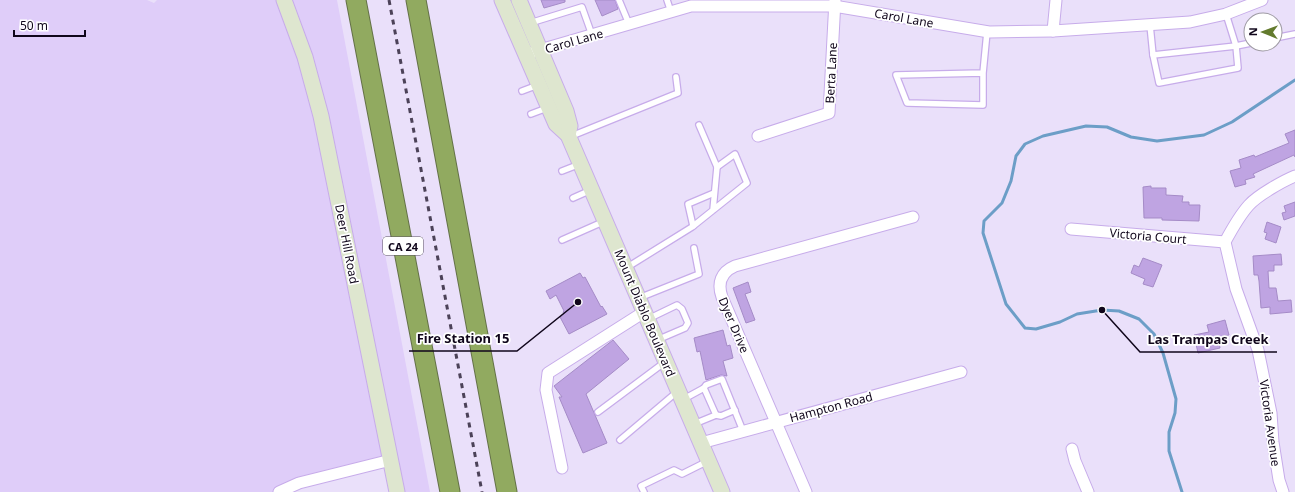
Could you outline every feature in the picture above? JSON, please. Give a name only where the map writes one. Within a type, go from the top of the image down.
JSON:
[{"type":"highway","name":"CA 24","points":[[356,0],[450,492]]},
{"type":"highway","points":[[416,0],[507,492]]},
{"type":"main road","name":"Deer Hill Road","points":[[284,0],[305,57],[321,116],[397,492]]},
{"type":"main road","name":"Mount Diablo Boulevard","points":[[502,0],[556,124],[568,136],[722,492]]},
{"type":"main road","name":"Mount Diablo Boulevard","points":[[519,0],[566,112],[570,126],[568,136]]},
{"type":"street","points":[[1053,31],[1056,0]]},
{"type":"street","name":"Carol Lane","points":[[525,54],[691,6],[834,3],[987,32],[1053,31],[1190,22],[1226,14],[1262,0]]},
{"type":"street","name":"Berta Lane","points":[[758,136],[829,113],[834,3]]},
{"type":"street","points":[[1225,242],[1240,216],[1250,204],[1263,194],[1295,176]]},
{"type":"street","name":"Dyer Drive","points":[[806,492],[719,290],[719,284],[724,272],[735,266],[913,217]]},
{"type":"street","name":"Victoria Court","points":[[1071,229],[1225,242]]},
{"type":"street","name":"Victoria Avenue","points":[[1225,242],[1236,290],[1258,350],[1271,413],[1273,442],[1279,480],[1283,492]]},
{"type":"street","points":[[562,468],[546,390],[548,373],[643,310]]},
{"type":"street","name":"Hampton Road","points":[[701,443],[961,372]]},
{"type":"street","points":[[1072,449],[1075,461],[1088,492]]},
{"type":"street","points":[[279,492],[299,483],[391,460]]},
{"type":"lane","points":[[619,0],[629,24]]},
{"type":"lane","points":[[666,0],[672,12]]},
{"type":"lane","points":[[529,23],[582,7],[592,35]]},
{"type":"lane","points":[[1150,25],[1153,55],[1159,83],[1238,68],[1236,46],[1226,14]]},
{"type":"lane","points":[[983,73],[896,75],[907,103],[983,105],[983,73],[987,32]]},
{"type":"lane","points":[[1283,36],[1295,34]]},
{"type":"lane","points":[[1153,55],[1243,45]]},
{"type":"lane","points":[[568,136],[678,93],[676,77]]},
{"type":"lane","points":[[522,91],[538,85]]},
{"type":"lane","points":[[531,114],[548,107]]},
{"type":"lane","points":[[699,125],[717,167],[713,210]]},
{"type":"lane","points":[[626,268],[693,226],[747,183],[735,154],[717,167]]},
{"type":"lane","points":[[562,171],[580,164]]},
{"type":"lane","points":[[573,198],[592,190]]},
{"type":"lane","points":[[693,226],[688,204],[714,193]]},
{"type":"lane","points":[[562,240],[605,221]]},
{"type":"lane","points":[[643,310],[699,274],[694,248]]},
{"type":"lane","points":[[643,310],[677,305],[682,309],[688,323],[685,328],[656,340]]},
{"type":"lane","points":[[598,412],[666,362]]},
{"type":"lane","points":[[620,440],[680,395],[704,388],[706,385],[722,379],[743,431]]},
{"type":"lane","points":[[704,388],[716,415]]},
{"type":"lane","points":[[693,425],[716,415],[721,416],[735,410]]},
{"type":"lane","points":[[644,492],[641,486],[674,470],[682,474],[709,461]]},
{"type":"shaded area","points":[[0,0],[147,0],[154,3],[157,0],[337,0],[430,492],[397,492],[391,460],[279,492],[0,492]]},
{"type":"building","points":[[541,0],[565,0],[565,2],[544,8]]},
{"type":"building","points":[[595,0],[615,0],[618,9],[602,16]]},
{"type":"building","points":[[1295,130],[1295,157],[1294,155],[1253,174],[1255,177],[1245,180],[1246,184],[1235,187],[1230,171],[1241,168],[1239,160],[1254,155],[1255,157],[1289,143],[1285,134]]},
{"type":"building","points":[[1151,186],[1151,188],[1166,188],[1166,195],[1183,196],[1182,202],[1189,202],[1189,205],[1200,205],[1199,221],[1144,218],[1143,187]]},
{"type":"building","points":[[1295,202],[1295,216],[1284,220],[1282,213],[1286,212],[1284,206]]},
{"type":"building","points":[[1267,222],[1281,227],[1276,243],[1265,239],[1267,233],[1264,232]]},
{"type":"building","points":[[1281,254],[1282,265],[1274,265],[1274,271],[1268,271],[1269,288],[1276,288],[1278,301],[1291,300],[1292,312],[1270,314],[1270,307],[1261,308],[1259,281],[1258,275],[1254,275],[1253,256]]},
{"type":"building","points":[[1143,258],[1162,265],[1153,287],[1143,284],[1145,279],[1131,273],[1134,265],[1139,267]]},
{"type":"building","points":[[580,273],[583,278],[585,277],[601,307],[602,306],[607,314],[569,334],[560,317],[564,314],[564,311],[556,295],[550,299],[546,291]]},
{"type":"building","points":[[748,282],[751,292],[745,294],[755,320],[746,323],[733,288]]},
{"type":"building","points":[[1225,320],[1229,335],[1218,337],[1220,348],[1198,353],[1194,335],[1209,332],[1207,325]]},
{"type":"building","points":[[723,330],[727,346],[730,345],[733,358],[723,361],[727,376],[721,375],[706,380],[700,351],[697,352],[694,338]]},
{"type":"building","points":[[613,340],[629,359],[586,394],[607,443],[583,453],[559,397],[562,397],[554,386]]},
{"type":"waterway","points":[[1182,492],[1169,451],[1169,432],[1175,413],[1176,399],[1163,353],[1154,334],[1139,319],[1119,311],[1102,310],[1077,314],[1060,322],[1036,329],[1025,328],[1006,304],[983,233],[984,221],[1002,203],[1011,181],[1016,156],[1025,144],[1043,136],[1086,126],[1107,127],[1131,137],[1157,141],[1204,135],[1232,122],[1295,80]]},
{"type":"railway","points":[[389,0],[482,492]]},
{"type":"place","name":"Fire Station 15","points":[[578,302]]},
{"type":"place","name":"Las Trampas Creek","points":[[1102,310]]}]
